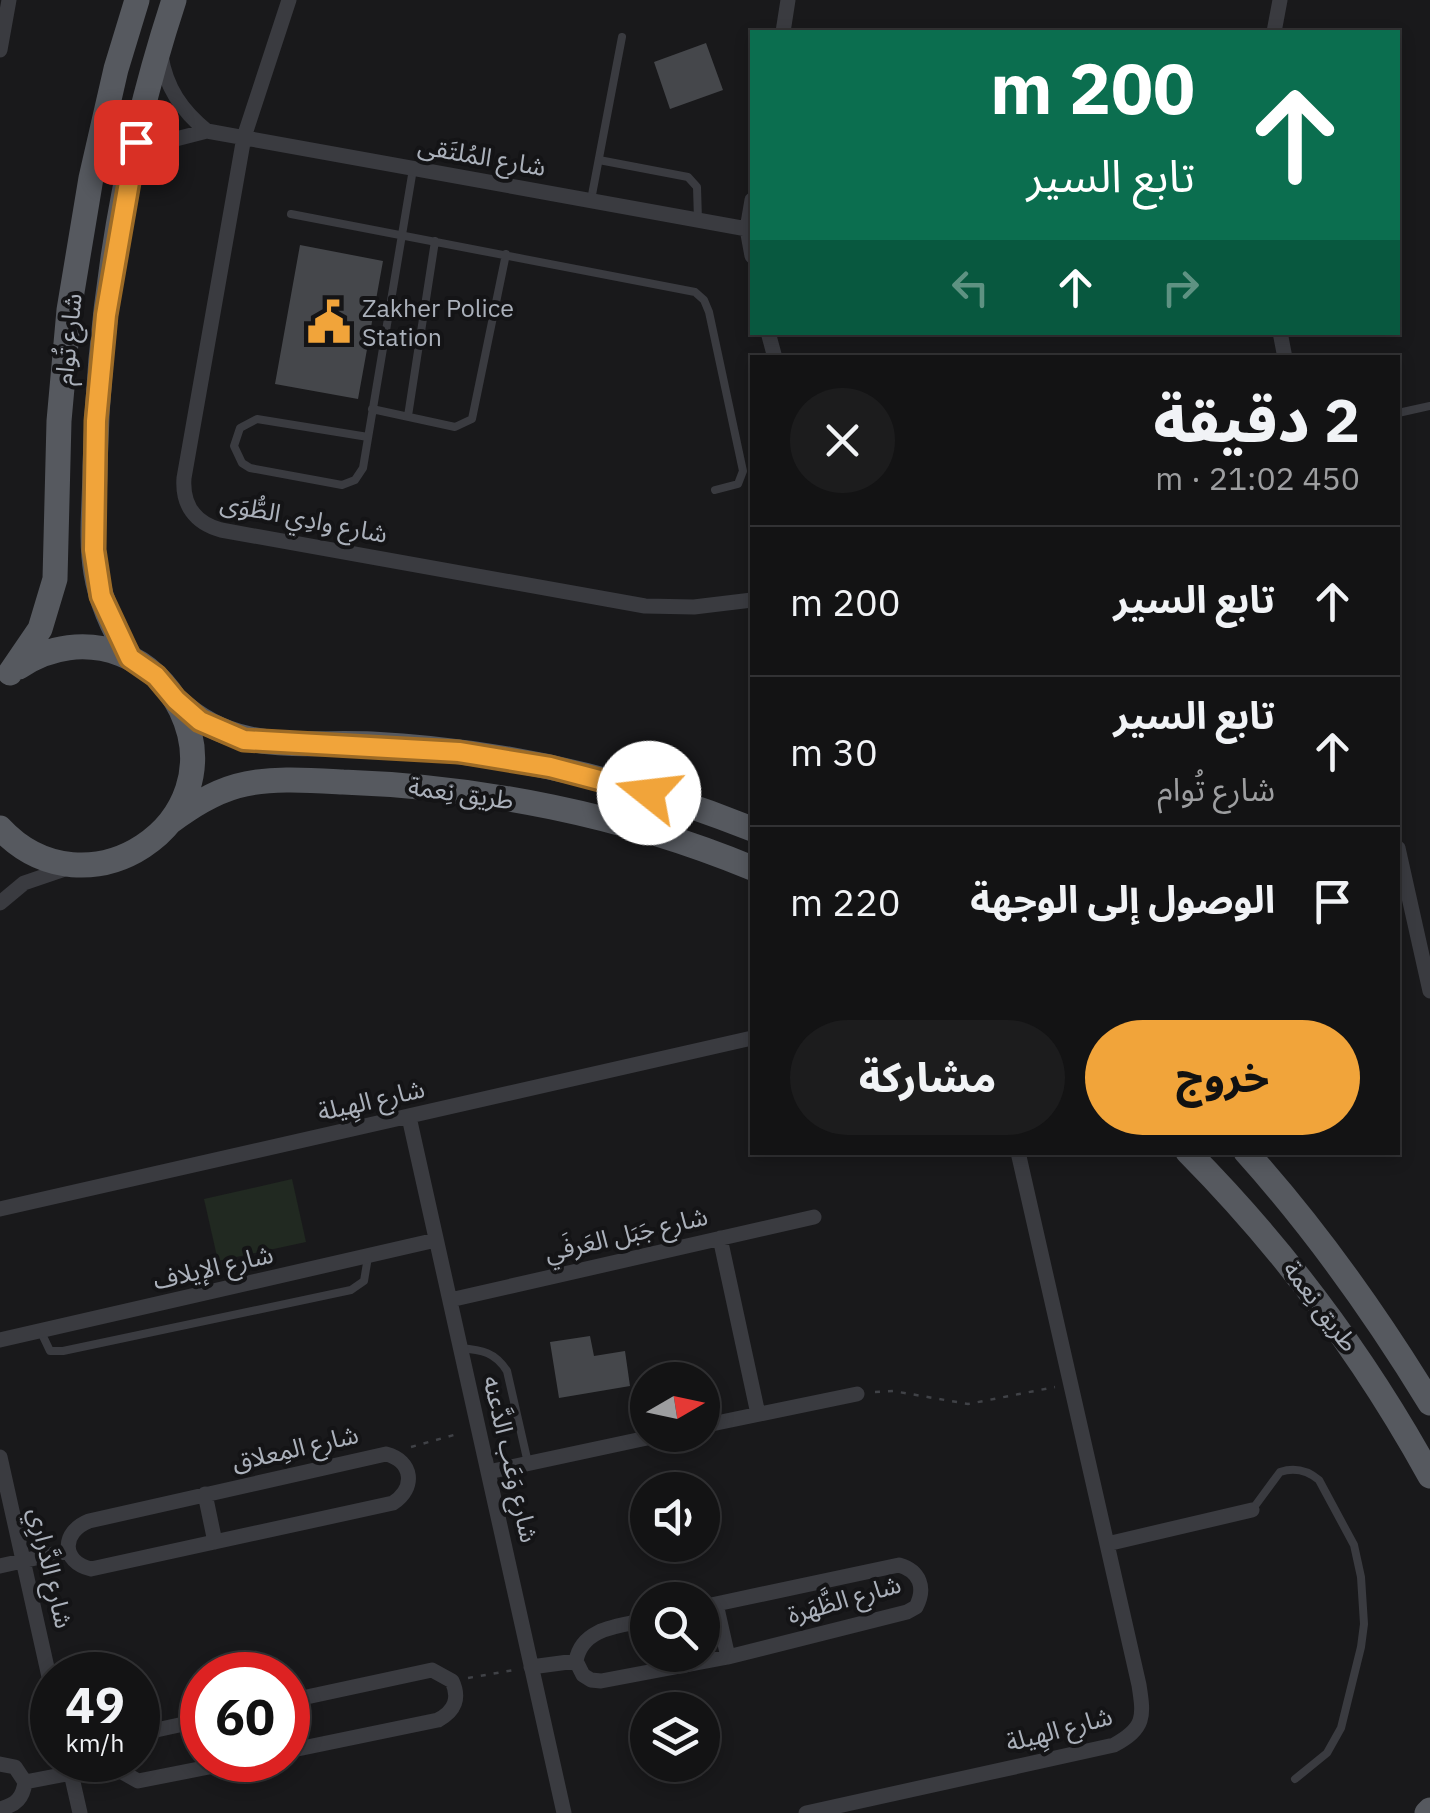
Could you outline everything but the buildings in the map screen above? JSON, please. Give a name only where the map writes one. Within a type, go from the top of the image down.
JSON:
[{"type":"main road","name":"شارع تُوام","points":[[5,678],[40,629],[54,578],[59,421],[69,310],[91,178],[116,69],[137,0]]},
{"type":"main road","name":"شارع تُوام","points":[[130,658],[101,596],[94,550],[96,421],[106,315],[128,176],[174,0]]},
{"type":"main road","points":[[5,678],[37,656],[68,647],[100,648],[130,658]]},
{"type":"main road","name":"طريق نِعمة","points":[[130,658],[156,676],[176,700],[213,728],[244,740],[459,752],[550,767],[649,793],[750,828]]},
{"type":"main road","points":[[170,822],[185,793],[191,762],[188,730],[176,700]]},
{"type":"main road","name":"طريق نِعمة","points":[[73,866],[104,864],[134,853],[170,822],[221,791],[256,782],[398,784],[500,798],[594,817],[750,867]]},
{"type":"main road","points":[[0,828],[27,852],[73,866]]},
{"type":"main road","name":"طريق نِعمة","points":[[1191,1155],[1257,1225],[1326,1309],[1388,1399],[1430,1476]]},
{"type":"main road","name":"طريق نِعمة","points":[[1249,1155],[1357,1287],[1430,1403]]},
{"type":"street","points":[[0,50],[9,0]]},
{"type":"street","name":"شارع وادِي الطُّوَى","points":[[288,0],[244,136],[184,478],[186,502],[199,520],[221,530],[645,606],[694,608],[750,600]]},
{"type":"street","points":[[783,30],[788,0]]},
{"type":"street","points":[[1274,30],[1280,0]]},
{"type":"street","points":[[160,42],[164,72],[176,99],[208,130]]},
{"type":"street","name":"شارع المُلتَقى","points":[[128,176],[146,156],[168,142],[208,130],[747,229]]},
{"type":"street","points":[[750,212],[750,245]]},
{"type":"street","points":[[649,793],[750,814]]},
{"type":"street","points":[[1400,857],[1429,980]]},
{"type":"street","points":[[0,904],[24,884],[73,866]]},
{"type":"street","name":"شارع الهِيلة","points":[[0,1209],[750,1038]]},
{"type":"street","name":"شارع وَعَب الدَّعنه","points":[[409,1117],[564,1813]]},
{"type":"street","name":"شارع الهِيلة","points":[[806,1813],[1114,1745],[1132,1735],[1141,1721],[1142,1708],[1108,1544],[1019,1155]]},
{"type":"street","name":"شارع جَبَل العَرفَي","points":[[450,1300],[814,1217]]},
{"type":"street","points":[[720,1238],[758,1414]]},
{"type":"street","name":"شارع الإيلاف","points":[[0,1340],[436,1240]]},
{"type":"street","points":[[720,1422],[857,1394]]},
{"type":"street","points":[[488,1472],[630,1442]]},
{"type":"street","name":"شارع المِعلاق","points":[[386,1454],[398,1458],[409,1476],[404,1495],[393,1503],[91,1569],[72,1560],[68,1551],[68,1537],[76,1526],[386,1454]]},
{"type":"street","name":"شارع الدَّرارِي","points":[[0,1456],[44,1652]]},
{"type":"street","name":"شارع المِعلاق","points":[[205,1494],[216,1542]]},
{"type":"street","points":[[1108,1544],[1252,1510]]},
{"type":"street","points":[[0,1566],[68,1551]]},
{"type":"street","name":"شارع الظَّهَرة","points":[[576,1661],[583,1675],[601,1682],[728,1657],[907,1612],[916,1607],[922,1586],[918,1576],[898,1566],[720,1603]]},
{"type":"street","points":[[531,1667],[576,1661],[585,1640],[593,1634],[630,1625]]},
{"type":"street","name":"شارع الظَّهَرة","points":[[720,1635],[728,1657]]},
{"type":"street","points":[[310,1696],[425,1670],[440,1671],[452,1680],[455,1704],[438,1720],[310,1746]]},
{"type":"street","points":[[0,1764],[16,1766],[25,1782],[23,1795],[15,1804],[0,1809]]},
{"type":"street","points":[[25,1782],[30,1780]]},
{"type":"street","points":[[73,1782],[80,1813]]},
{"type":"lane","points":[[591,200],[622,37]]},
{"type":"lane","points":[[598,160],[688,176],[697,186],[698,220]]},
{"type":"lane","points":[[368,438],[257,419],[240,428],[234,446],[242,463],[250,468],[342,484],[360,474],[368,438],[412,169]]},
{"type":"lane","points":[[291,214],[689,289],[704,300],[742,471],[738,484],[715,490]]},
{"type":"lane","points":[[408,416],[435,241]]},
{"type":"lane","points":[[372,408],[456,427],[472,419],[506,254]]},
{"type":"lane","points":[[1400,414],[1430,406]]},
{"type":"lane","points":[[41,1332],[46,1348],[63,1351],[351,1290],[364,1281],[368,1256]]},
{"type":"lane","points":[[460,1348],[491,1353],[507,1371],[528,1463]]},
{"type":"lane","points":[[1252,1510],[1280,1472],[1298,1469],[1313,1475],[1354,1545],[1361,1577],[1362,1647],[1341,1728],[1328,1753],[1295,1778]]},
{"type":"path","points":[[857,1394],[893,1391],[968,1404],[1071,1384]]},
{"type":"path","points":[[386,1454],[478,1428]]},
{"type":"path","points":[[452,1680],[531,1667]]},
{"type":"shaded area","points":[[292,1179],[306,1242],[218,1261],[204,1199]]},
{"type":"place","name":"Zakher Police Station","points":[[329,322]]},
{"type":"route","points":[[136,142],[106,315],[96,421],[94,550],[108,617],[130,658],[156,676],[200,721],[244,740],[459,752],[550,767],[649,793]]}]
